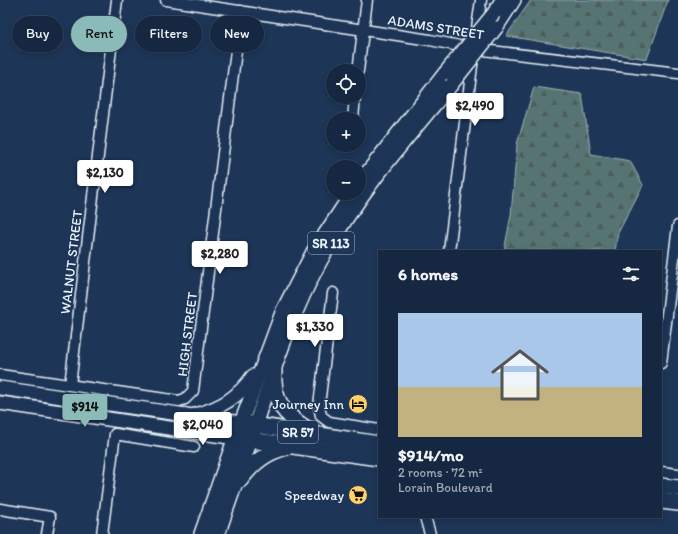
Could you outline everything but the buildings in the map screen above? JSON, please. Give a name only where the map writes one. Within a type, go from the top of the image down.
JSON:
[{"type":"highway","points":[[274,370],[273,383],[281,408],[290,417],[314,434]]},
{"type":"highway","points":[[202,534],[248,424]]},
{"type":"highway","name":"SR 57","points":[[248,424],[378,444]]},
{"type":"highway","points":[[243,439],[301,447]]},
{"type":"highway","points":[[233,489],[243,439]]},
{"type":"highway","name":"SR 57","points":[[217,534],[233,489],[250,466],[261,457],[287,447],[301,447],[378,458]]},
{"type":"highway","points":[[662,486],[678,488]]},
{"type":"highway","points":[[662,501],[678,503]]},
{"type":"main road","points":[[366,175],[445,73],[494,13],[502,0]]},
{"type":"main road","name":"SR 113","points":[[248,424],[274,370],[297,309],[320,262],[334,238],[355,206],[398,148],[451,85],[496,28],[514,0]]},
{"type":"main road","name":"SR 113","points":[[248,424],[265,353],[282,310],[331,223],[347,200]]},
{"type":"main road","points":[[191,416],[220,406],[233,399],[244,389],[265,353]]},
{"type":"main road","points":[[0,388],[248,424]]},
{"type":"main road","points":[[0,403],[243,439]]},
{"type":"street","name":"WALNUT STREET","points":[[70,385],[117,0]]},
{"type":"street","name":"ADAMS STREET","points":[[166,0],[364,29],[474,49],[678,73]]},
{"type":"street","points":[[359,64],[367,0]]},
{"type":"street","points":[[449,250],[481,0]]},
{"type":"street","name":"HIGH STREET","points":[[0,375],[179,401],[185,399],[193,391],[241,11]]},
{"type":"street","points":[[662,355],[678,226]]},
{"type":"street","points":[[333,293],[319,406],[321,416],[329,422],[378,430]]},
{"type":"street","points":[[102,534],[114,434],[194,447]]},
{"type":"street","points":[[662,472],[678,474]]},
{"type":"street","points":[[0,509],[50,517],[47,534]]},
{"type":"street","points":[[425,518],[430,534]]},
{"type":"green space","points":[[531,0],[668,0],[647,59],[506,36]]},
{"type":"green space","points":[[534,87],[582,94],[591,154],[630,161],[643,185],[618,233],[615,250],[504,250],[511,215],[517,144]]},
{"type":"place","name":"Journey Inn","points":[[358,404]]},
{"type":"place","name":"Speedway","points":[[358,495]]}]
